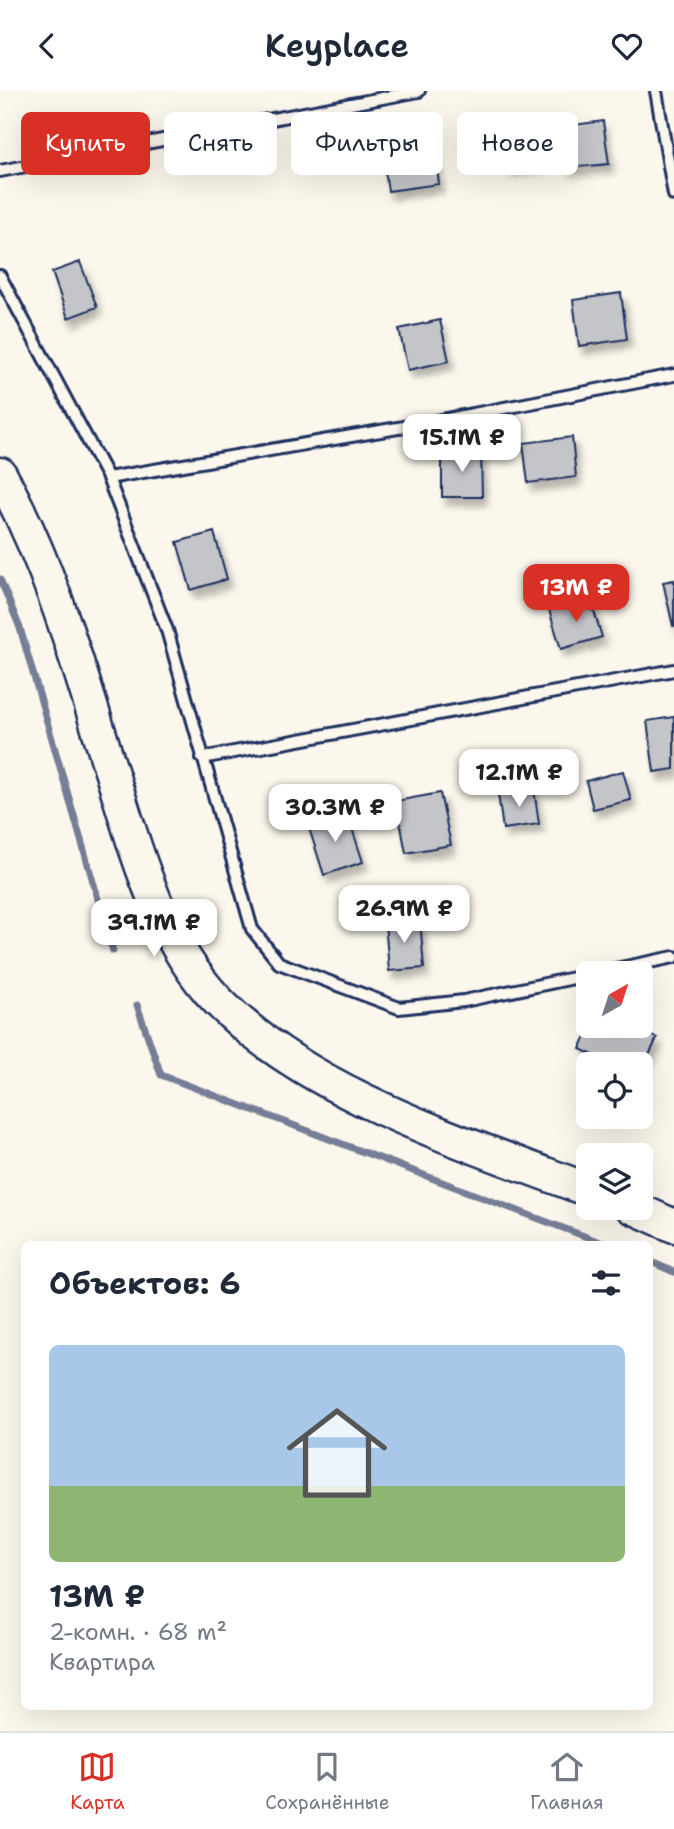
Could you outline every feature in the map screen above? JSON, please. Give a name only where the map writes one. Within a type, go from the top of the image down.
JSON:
[{"type":"street","points":[[0,474],[12,496],[67,630],[141,865],[180,952],[218,1000],[266,1042],[327,1082],[453,1137],[576,1185]]},
{"type":"street","points":[[653,1216],[674,1226]]},
{"type":"lane","points":[[0,171],[419,91]]},
{"type":"lane","points":[[656,91],[674,194]]},
{"type":"lane","points":[[0,277],[108,478],[167,630],[252,929],[278,963],[399,1008],[464,1000],[576,977]]},
{"type":"lane","points":[[108,478],[413,425],[674,375]]},
{"type":"lane","points":[[202,758],[674,670]]},
{"type":"lane","points":[[653,961],[674,957]]},
{"type":"building","points":[[603,121],[609,164],[578,167],[578,124]]},
{"type":"building","points":[[386,175],[438,175],[439,184],[388,191]]},
{"type":"building","points":[[80,262],[97,307],[68,318],[52,272]]},
{"type":"building","points":[[621,293],[627,339],[579,346],[573,300]]},
{"type":"building","points":[[440,320],[449,361],[408,370],[399,329]]},
{"type":"building","points":[[572,437],[576,477],[528,483],[523,443]]},
{"type":"building","points":[[442,450],[481,450],[482,497],[442,497]]},
{"type":"building","points":[[214,532],[227,579],[191,590],[177,542]]},
{"type":"building","points":[[674,580],[674,626],[673,626],[663,582]]},
{"type":"building","points":[[590,598],[602,637],[561,649],[549,610]]},
{"type":"building","points":[[674,717],[674,769],[654,772],[647,721]]},
{"type":"building","points":[[623,771],[631,800],[593,809],[586,781]]},
{"type":"building","points":[[534,789],[539,824],[503,829],[498,794]]},
{"type":"building","points":[[440,793],[451,845],[406,853],[396,801]]},
{"type":"building","points":[[347,813],[363,862],[324,875],[308,825]]},
{"type":"building","points":[[420,919],[424,968],[389,971],[385,922]]},
{"type":"building","points":[[585,1038],[657,1038],[651,1052],[586,1052],[580,1049]]},
{"type":"waterway","points":[[0,579],[20,628],[113,951]]},
{"type":"waterway","points":[[137,1005],[161,1075],[597,1241]]},
{"type":"waterway","points":[[653,1263],[674,1272]]}]
